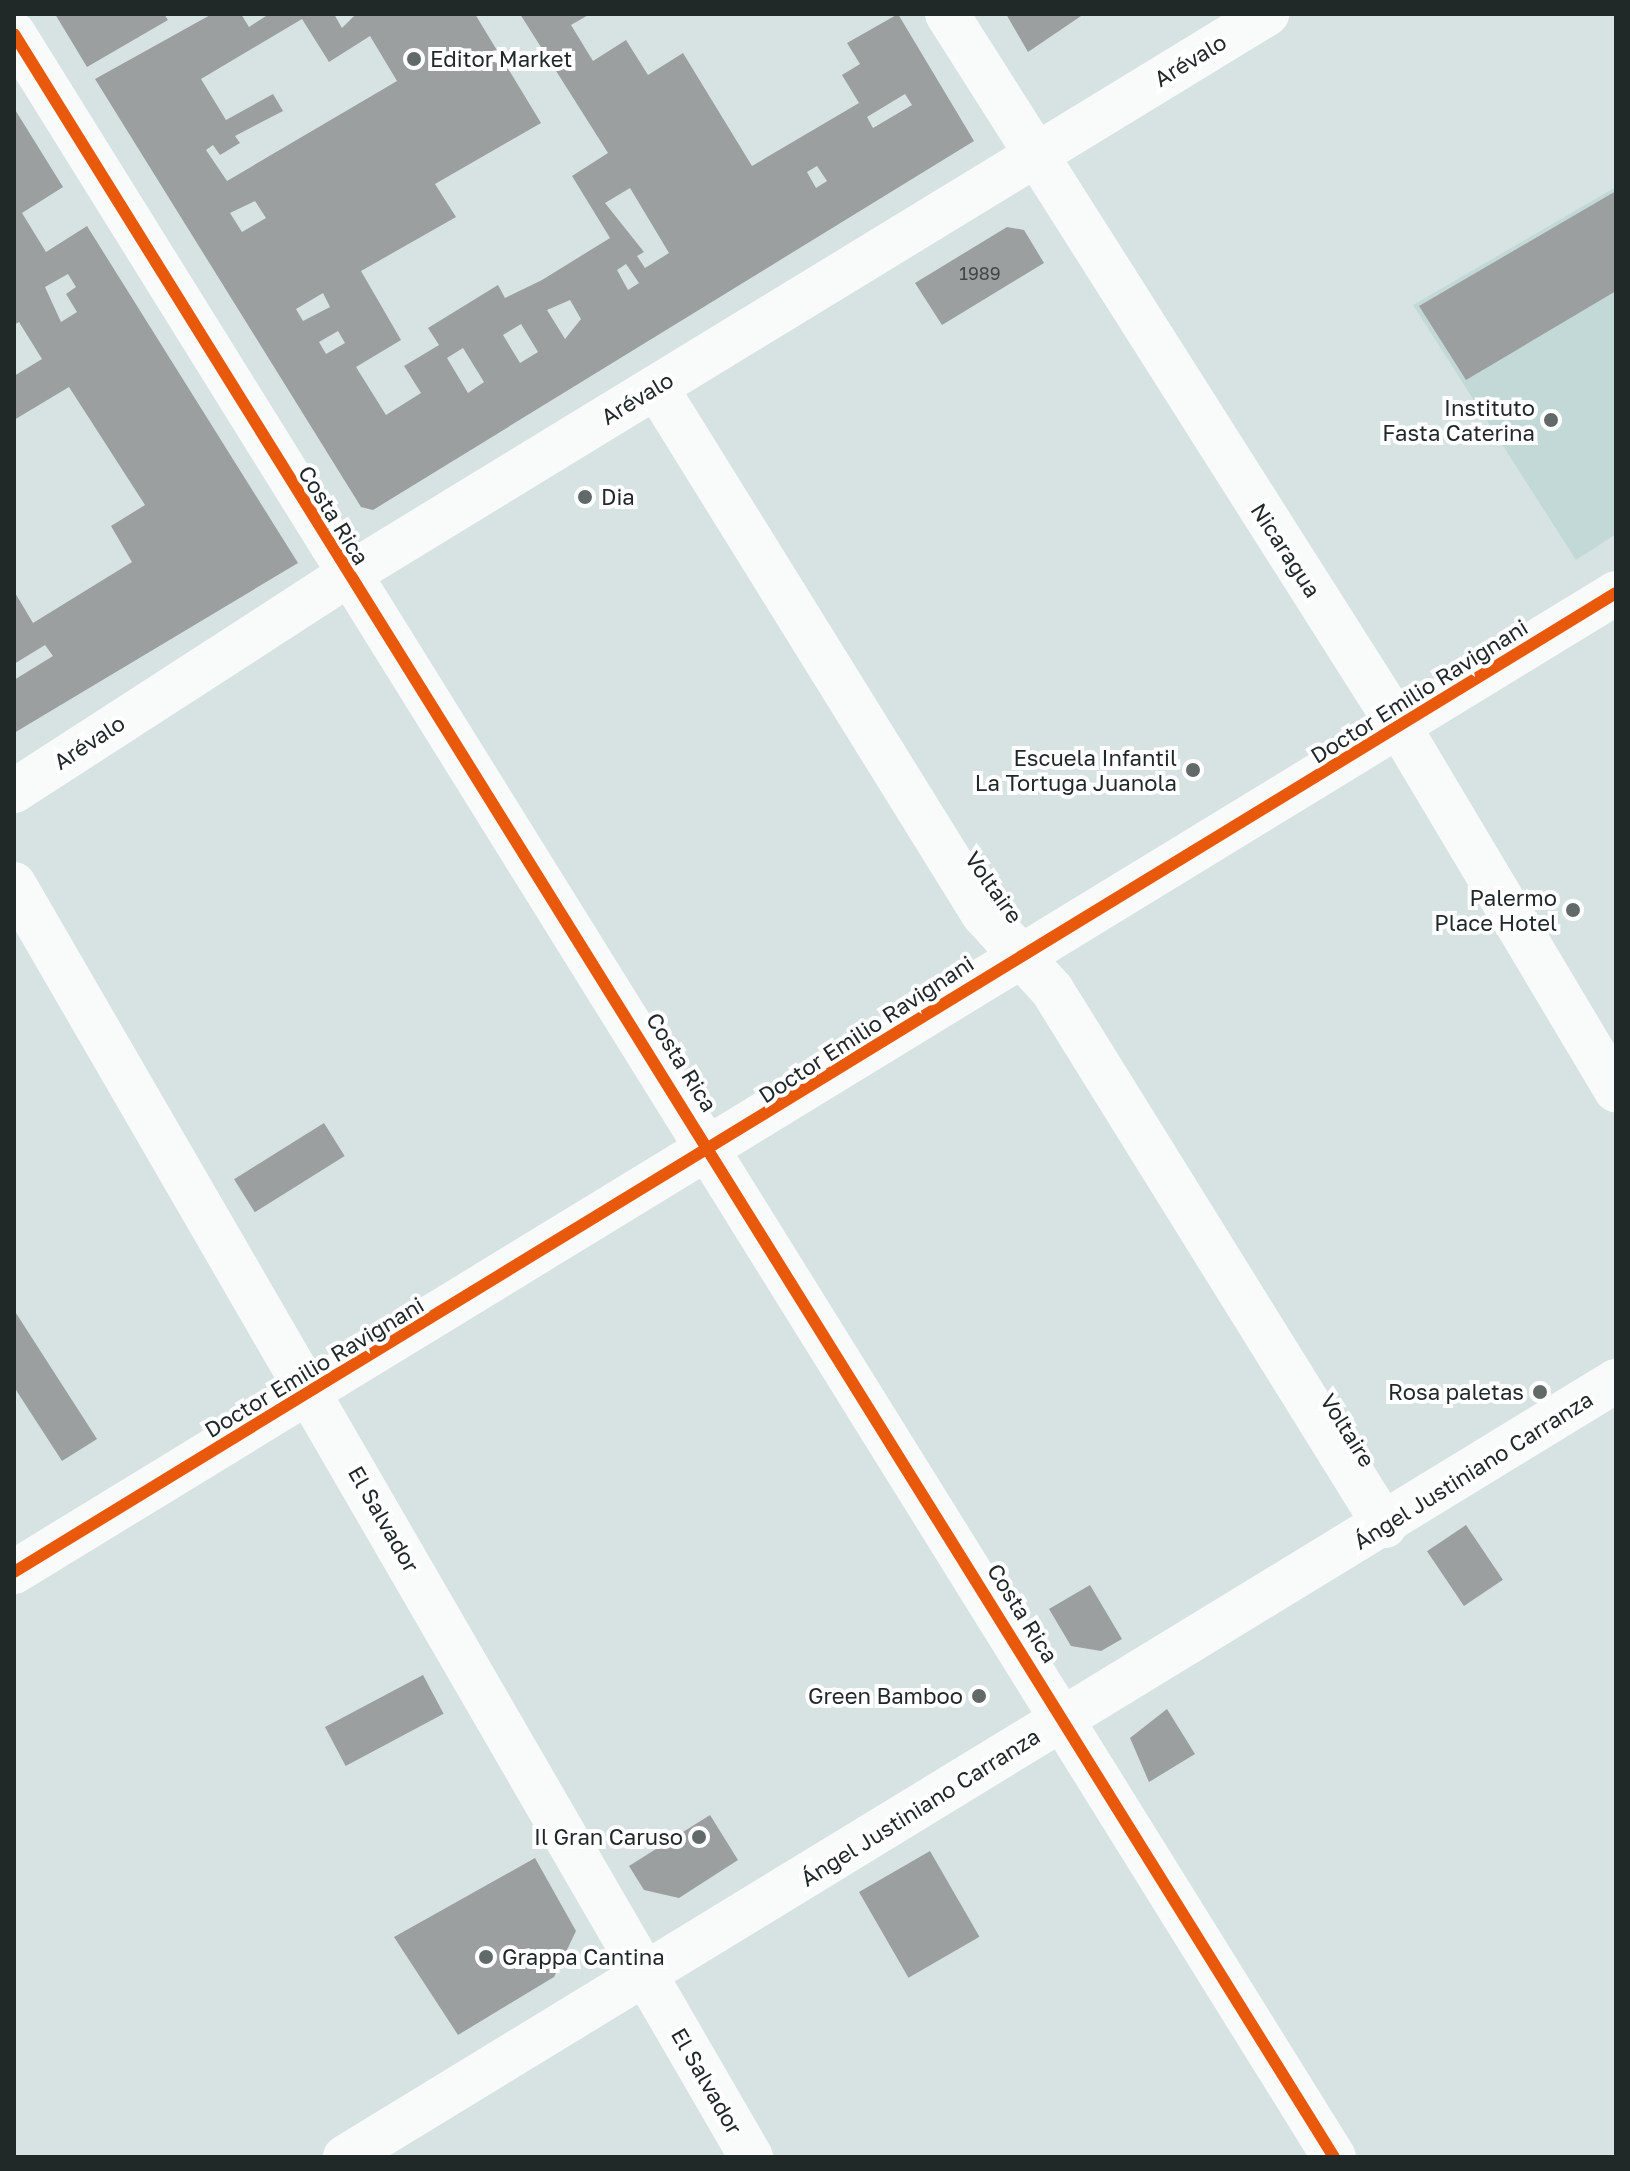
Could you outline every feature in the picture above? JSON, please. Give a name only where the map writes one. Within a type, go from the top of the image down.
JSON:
[{"type":"street","name":"Nicaragua","points":[[947,14],[1033,155],[1400,728],[1616,1091]]},
{"type":"street","name":"Arévalo","points":[[14,791],[348,575],[1267,14]]},
{"type":"street","name":"Costa Rica","points":[[14,34],[348,575],[714,1150],[1334,2157]]},
{"type":"street","name":"Voltaire","points":[[656,387],[983,914],[1052,990],[1385,1526]]},
{"type":"street","name":"Doctor Emilio Ravignani","points":[[14,1572],[714,1150],[1019,954],[1400,728],[1616,593]]},
{"type":"street","name":"El Salvador","points":[[14,884],[311,1392],[751,2157]]},
{"type":"street","name":"Ángel Justiniano Carranza","points":[[345,2157],[646,1977],[1064,1717],[1385,1526],[1616,1381]]},
{"type":"shaded area","name":"Instituto Fasta Caterina","points":[[1616,187],[1616,534],[1576,560],[1413,305]]},
{"type":"building","points":[[55,14],[164,14],[168,20],[87,67]]},
{"type":"building","points":[[212,14],[241,14],[249,27],[269,14],[334,14],[342,28],[356,14],[475,14],[541,123],[435,184],[456,217],[361,271],[401,340],[356,367],[386,415],[421,393],[404,366],[439,345],[428,328],[498,285],[505,298],[542,280],[610,238],[572,176],[608,153],[520,14],[590,14],[571,25],[593,61],[626,40],[648,75],[683,53],[752,166],[859,103],[842,75],[860,64],[847,43],[898,14],[974,141],[373,510],[361,507],[95,79]],"holes":[[[302,19],[329,62],[370,36],[397,81],[227,181],[206,150],[213,145],[220,155],[240,143],[235,136],[283,111],[273,94],[226,120],[201,79]],[[905,94],[912,105],[873,128],[867,117]],[[817,166],[827,181],[816,188],[807,172]],[[630,188],[669,253],[645,268],[637,256],[644,252],[605,203]],[[255,201],[266,218],[242,232],[230,213]],[[626,264],[639,283],[628,290],[617,270]],[[323,293],[330,307],[303,321],[296,309]],[[570,300],[581,319],[565,339],[547,310]],[[521,324],[538,352],[520,363],[503,335]],[[338,331],[345,343],[326,354],[319,342]],[[463,348],[484,382],[468,393],[447,358]]]},
{"type":"building","points":[[1006,14],[1084,14],[1028,52]]},
{"type":"building","points":[[14,108],[63,187],[22,213],[46,252],[87,226],[298,563],[14,733],[14,680],[53,656],[45,645],[14,664],[14,591],[33,623],[132,562],[111,526],[145,505],[69,387],[14,420],[14,376],[42,359],[19,322],[14,325]],"holes":[[[68,274],[76,287],[66,294],[77,312],[61,322],[45,287]]]},
{"type":"building","points":[[1616,191],[1616,291],[1466,380],[1419,306]]},
{"type":"building","points":[[1007,227],[1024,230],[1044,263],[942,325],[915,283]]},
{"type":"building","points":[[324,1123],[345,1156],[255,1212],[234,1179]]},
{"type":"building","points":[[14,1310],[97,1439],[62,1461],[14,1387]]},
{"type":"building","points":[[1466,1525],[1503,1580],[1464,1606],[1427,1551]]},
{"type":"building","points":[[1090,1585],[1122,1639],[1101,1651],[1071,1646],[1049,1609]]},
{"type":"building","points":[[423,1675],[444,1714],[346,1766],[325,1727]]},
{"type":"building","points":[[1167,1709],[1195,1754],[1149,1782],[1130,1738]]},
{"type":"building","name":"Il Gran Caruso","points":[[710,1815],[738,1860],[679,1898],[644,1890],[629,1866]]},
{"type":"building","points":[[930,1851],[980,1937],[908,1978],[859,1892]]},
{"type":"building","name":"Grappa Cantina","points":[[535,1858],[576,1931],[554,1977],[458,2035],[394,1937]]},
{"type":"cycle path","points":[[14,34],[1334,2157]]},
{"type":"cycle path","points":[[14,1572],[1616,593]]},
{"type":"place","name":"Editor Market","points":[[414,59]]},
{"type":"place","name":"Instituto Fasta Caterina","points":[[1551,420]]},
{"type":"place","name":"Dia","points":[[585,497]]},
{"type":"place","name":"Escuela Infantil La Tortuga Juanola","points":[[1193,770]]},
{"type":"place","name":"Palermo Place Hotel","points":[[1573,910]]},
{"type":"place","name":"Rosa paletas","points":[[1540,1392]]},
{"type":"place","name":"Green Bamboo","points":[[979,1696]]},
{"type":"place","name":"Il Gran Caruso","points":[[699,1837]]},
{"type":"place","name":"Grappa Cantina","points":[[486,1957]]}]
